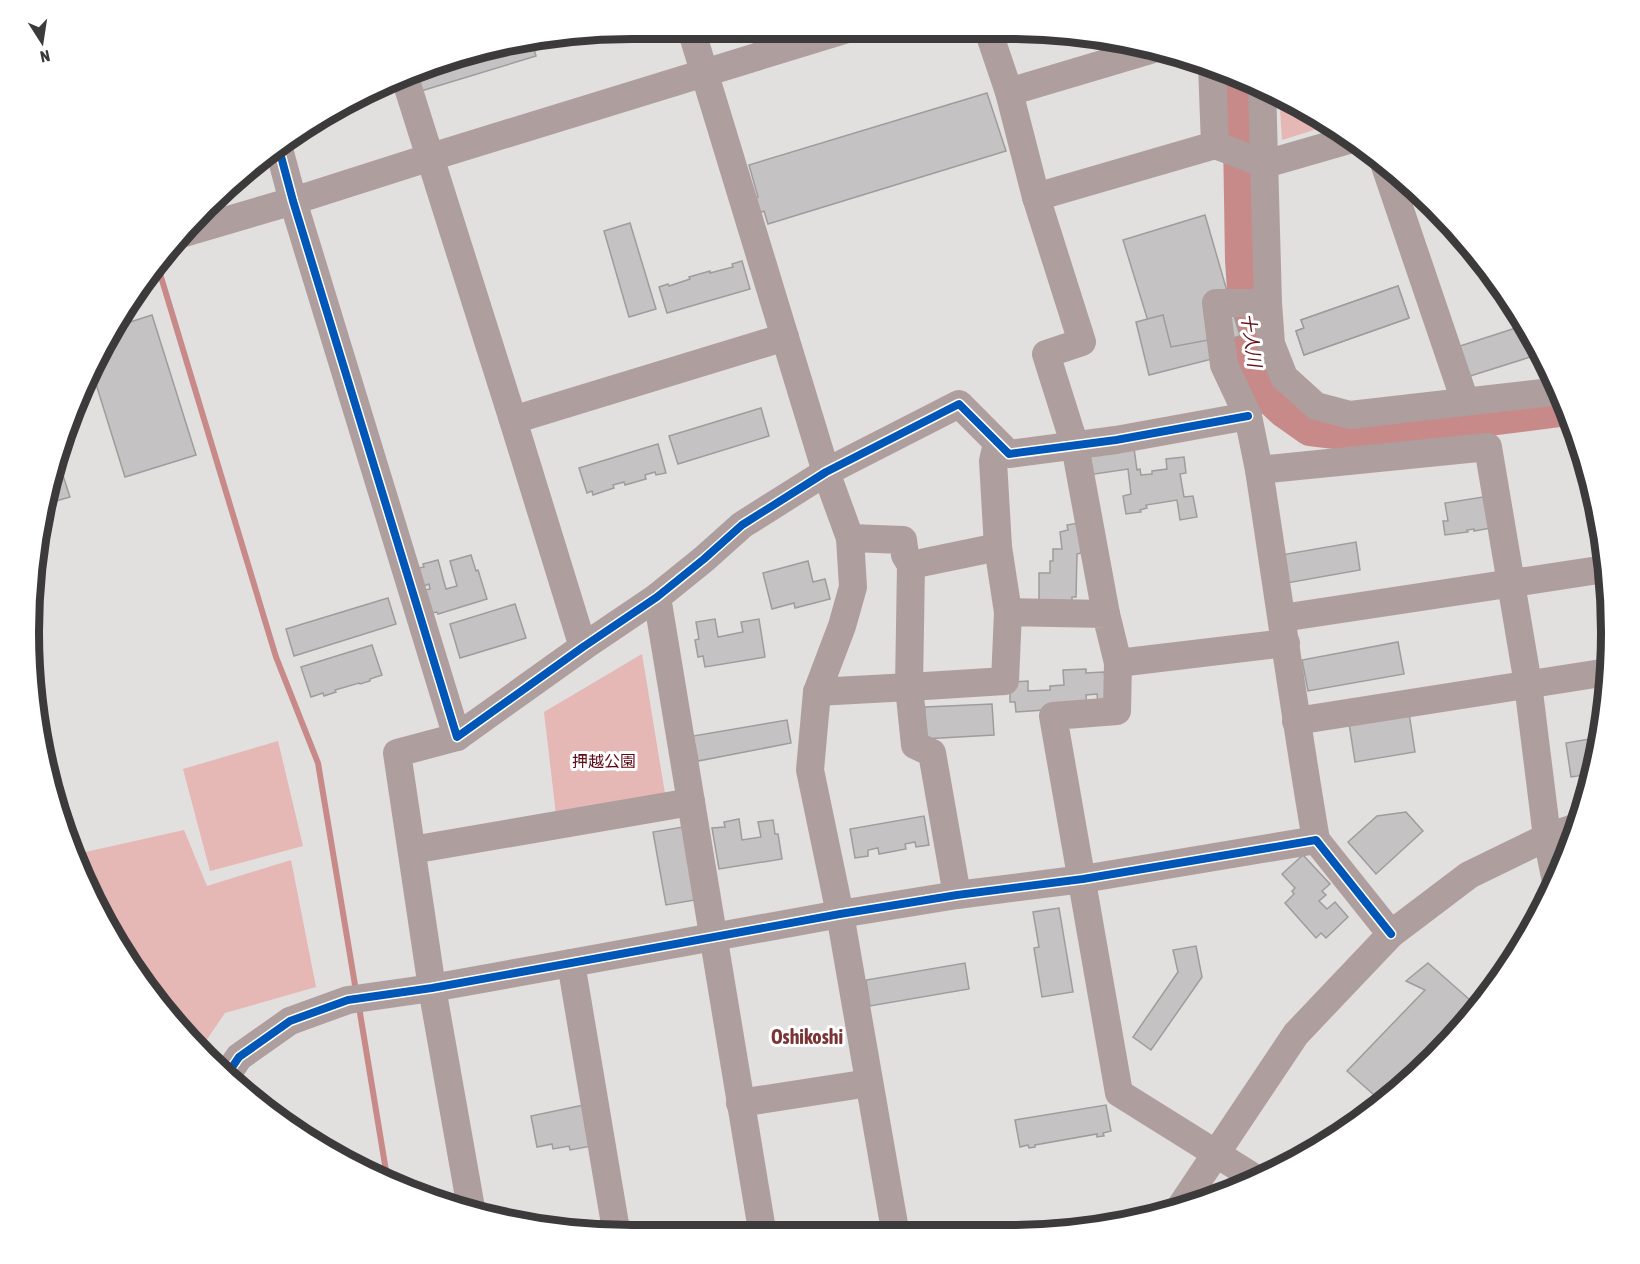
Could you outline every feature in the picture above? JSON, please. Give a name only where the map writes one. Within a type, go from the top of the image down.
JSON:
[{"type":"street","points":[[694,39],[826,472],[850,538],[853,587],[842,626],[817,692],[810,770],[840,914],[894,1225]]},
{"type":"street","points":[[199,228],[293,201],[814,39]]},
{"type":"street","points":[[991,39],[1009,92],[1036,197],[1082,342],[1046,354],[1075,446],[1106,614],[1118,663],[1117,711],[1053,716],[1119,1093],[1248,1174]]},
{"type":"street","points":[[1009,92],[1138,53]]},
{"type":"street","points":[[1213,75],[1220,147]]},
{"type":"street","points":[[407,83],[583,647]]},
{"type":"street","points":[[1262,96],[1260,162],[1263,303],[1271,344],[1284,377],[1316,406],[1350,415],[1550,392]]},
{"type":"street","points":[[1036,197],[1220,147],[1260,162],[1341,142]]},
{"type":"street","points":[[281,155],[457,737]]},
{"type":"street","points":[[1390,178],[1465,402]]},
{"type":"street","points":[[1263,303],[1216,303],[1224,365],[1248,416],[1259,470],[1316,840],[1391,934]]},
{"type":"street","points":[[513,420],[785,337]]},
{"type":"street","points":[[470,1202],[432,988],[397,753],[457,737],[657,597],[742,525],[826,472],[959,404],[1009,454],[1116,440],[1248,416]]},
{"type":"street","points":[[817,692],[1005,681],[1008,612],[998,548],[993,461],[997,443]]},
{"type":"street","points":[[1259,470],[1488,447],[1528,684],[1547,837],[1553,866]]},
{"type":"street","points":[[850,538],[903,540],[905,555],[911,565],[909,687],[915,745],[932,753],[957,895]]},
{"type":"street","points":[[911,565],[998,548]]},
{"type":"street","points":[[1118,663],[1510,583],[1598,570]]},
{"type":"street","points":[[657,597],[761,1225]]},
{"type":"street","points":[[1008,612],[1106,614]]},
{"type":"street","points":[[1296,721],[1600,673]]},
{"type":"street","points":[[412,850],[690,802]]},
{"type":"street","points":[[1187,1197],[1296,1034],[1391,934],[1469,874],[1547,837],[1567,830]]},
{"type":"street","points":[[231,1069],[239,1058],[290,1021],[357,999],[432,988],[840,914],[957,895],[1083,879],[1316,840]]},
{"type":"street","points":[[571,963],[615,1225]]},
{"type":"street","points":[[740,1103],[869,1083]]},
{"type":"green space","points":[[1280,105],[1320,128],[1282,140]]},
{"type":"green space","name":"押越公園","points":[[642,654],[667,806],[557,823],[544,712]]},
{"type":"green space","points":[[278,741],[303,846],[210,871],[183,769]]},
{"type":"green space","points":[[184,830],[207,886],[291,860],[316,987],[225,1013],[205,1043],[186,1023],[139,961],[118,928],[82,853]]},
{"type":"building","points":[[753,39],[770,39],[754,44]]},
{"type":"building","points":[[534,47],[536,56],[421,91],[418,79],[441,70]]},
{"type":"building","points":[[987,93],[1006,151],[768,224],[764,211],[759,213],[754,198],[758,197],[749,165]]},
{"type":"building","points":[[1205,215],[1240,336],[1160,360],[1123,240]]},
{"type":"building","points":[[630,223],[656,309],[629,317],[604,231]]},
{"type":"building","points":[[742,261],[750,289],[667,313],[659,287],[668,284],[669,286],[710,271],[710,273],[733,267],[732,264]]},
{"type":"building","points":[[1398,286],[1409,318],[1304,355],[1296,331],[1304,328],[1301,320]]},
{"type":"building","points":[[1398,286],[1409,318],[1304,355],[1296,331],[1304,328],[1301,320]]},
{"type":"building","points":[[152,315],[196,455],[125,477],[95,381],[126,323]]},
{"type":"building","points":[[1163,315],[1171,347],[1208,340],[1212,359],[1149,375],[1136,322]]},
{"type":"building","points":[[1517,328],[1533,356],[1467,377],[1457,347]]},
{"type":"building","points":[[761,408],[769,436],[678,464],[669,436]]},
{"type":"building","points":[[658,444],[666,473],[656,475],[655,472],[645,475],[646,479],[625,485],[624,482],[613,485],[614,488],[593,495],[592,491],[587,493],[579,468]]},
{"type":"building","points":[[1134,448],[1137,470],[1140,469],[1141,475],[1167,469],[1166,459],[1184,457],[1186,473],[1180,474],[1184,497],[1193,496],[1197,517],[1180,520],[1177,500],[1146,505],[1147,508],[1140,510],[1141,512],[1126,514],[1123,496],[1131,494],[1128,469],[1088,475],[1085,456]]},
{"type":"building","points":[[61,471],[70,497],[53,502]]},
{"type":"building","points":[[1483,497],[1491,528],[1445,535],[1443,521],[1448,521],[1445,503]]},
{"type":"building","points":[[1078,523],[1085,552],[1077,554],[1076,597],[1072,597],[1072,601],[1039,601],[1039,573],[1050,573],[1053,549],[1062,549],[1060,532],[1068,530],[1067,525]]},
{"type":"building","points":[[1356,542],[1360,570],[1287,583],[1281,555]]},
{"type":"building","points":[[471,555],[487,599],[438,614],[437,612],[432,613],[425,590],[430,589],[429,584],[424,586],[419,568],[424,567],[423,564],[438,560],[446,589],[457,586],[450,561]]},
{"type":"building","points":[[808,561],[813,582],[825,579],[830,599],[795,608],[794,603],[772,609],[763,573]]},
{"type":"building","points":[[388,598],[396,624],[294,656],[286,629]]},
{"type":"building","points":[[515,604],[526,638],[460,658],[450,624]]},
{"type":"building","points":[[715,619],[718,637],[743,632],[741,622],[759,619],[765,657],[705,667],[703,656],[698,657],[695,640],[699,639],[696,622]]},
{"type":"building","points":[[1398,642],[1404,674],[1308,691],[1302,660]]},
{"type":"building","points":[[372,645],[382,675],[370,681],[335,690],[336,692],[324,696],[323,693],[311,697],[301,667]]},
{"type":"building","points":[[1086,669],[1086,673],[1104,672],[1110,702],[1098,703],[1097,694],[1086,695],[1087,707],[1016,712],[1015,702],[1010,702],[1010,686],[1014,682],[1028,681],[1028,691],[1050,690],[1050,686],[1064,685],[1063,670]]},
{"type":"building","points":[[992,704],[994,735],[923,739],[925,707]]},
{"type":"building","points":[[1409,713],[1415,752],[1355,762],[1349,723]]},
{"type":"building","points":[[787,720],[791,743],[698,761],[693,736]]},
{"type":"building","points":[[1591,739],[1583,775],[1571,777],[1566,743]]},
{"type":"building","points":[[1406,812],[1423,831],[1376,874],[1348,842],[1377,816]]},
{"type":"building","points":[[924,816],[929,845],[916,847],[915,842],[905,844],[906,849],[879,854],[878,848],[868,850],[868,856],[855,858],[850,829]]},
{"type":"building","points":[[739,819],[742,840],[761,837],[758,822],[773,820],[782,859],[719,869],[712,828],[725,827],[724,822]]},
{"type":"building","points":[[683,827],[695,900],[666,905],[653,832]]},
{"type":"building","points":[[1303,855],[1330,884],[1322,891],[1326,895],[1319,901],[1327,909],[1335,902],[1348,917],[1326,938],[1321,933],[1316,938],[1285,903],[1294,894],[1292,891],[1295,888],[1282,874]]},
{"type":"building","points":[[1059,908],[1073,992],[1042,997],[1034,948],[1039,947],[1033,912]]},
{"type":"building","points":[[1196,946],[1202,977],[1151,1050],[1133,1037],[1178,972],[1173,950]]},
{"type":"building","points":[[965,963],[969,989],[870,1006],[866,980]]},
{"type":"building","points":[[1428,963],[1471,1001],[1427,1051],[1376,1097],[1347,1071],[1425,990],[1406,981]]},
{"type":"building","points":[[584,1105],[592,1146],[570,1150],[569,1146],[553,1149],[552,1144],[537,1147],[531,1116]]},
{"type":"building","points":[[1106,1105],[1111,1131],[1103,1133],[1104,1136],[1097,1137],[1097,1134],[1035,1145],[1035,1147],[1029,1148],[1028,1145],[1020,1147],[1015,1120]]},
{"type":"waterway","name":"十人川","points":[[1239,86],[1242,260],[1247,333],[1252,366],[1263,391],[1283,410],[1310,429],[1361,435],[1558,410]]},
{"type":"waterway","points":[[160,274],[276,657],[318,763],[356,991]]},
{"type":"waterway","points":[[359,1007],[386,1171]]},
{"type":"cycle path","points":[[281,155],[457,737],[657,597],[742,525],[826,472],[959,404],[1009,454],[1116,440],[1248,416]]},
{"type":"cycle path","points":[[231,1068],[239,1057],[290,1021],[348,1000],[432,988],[840,914],[957,895],[1083,879],[1316,840],[1391,934]]},
{"type":"district","name":"Oshikoshi","points":[[807,1037]]}]
